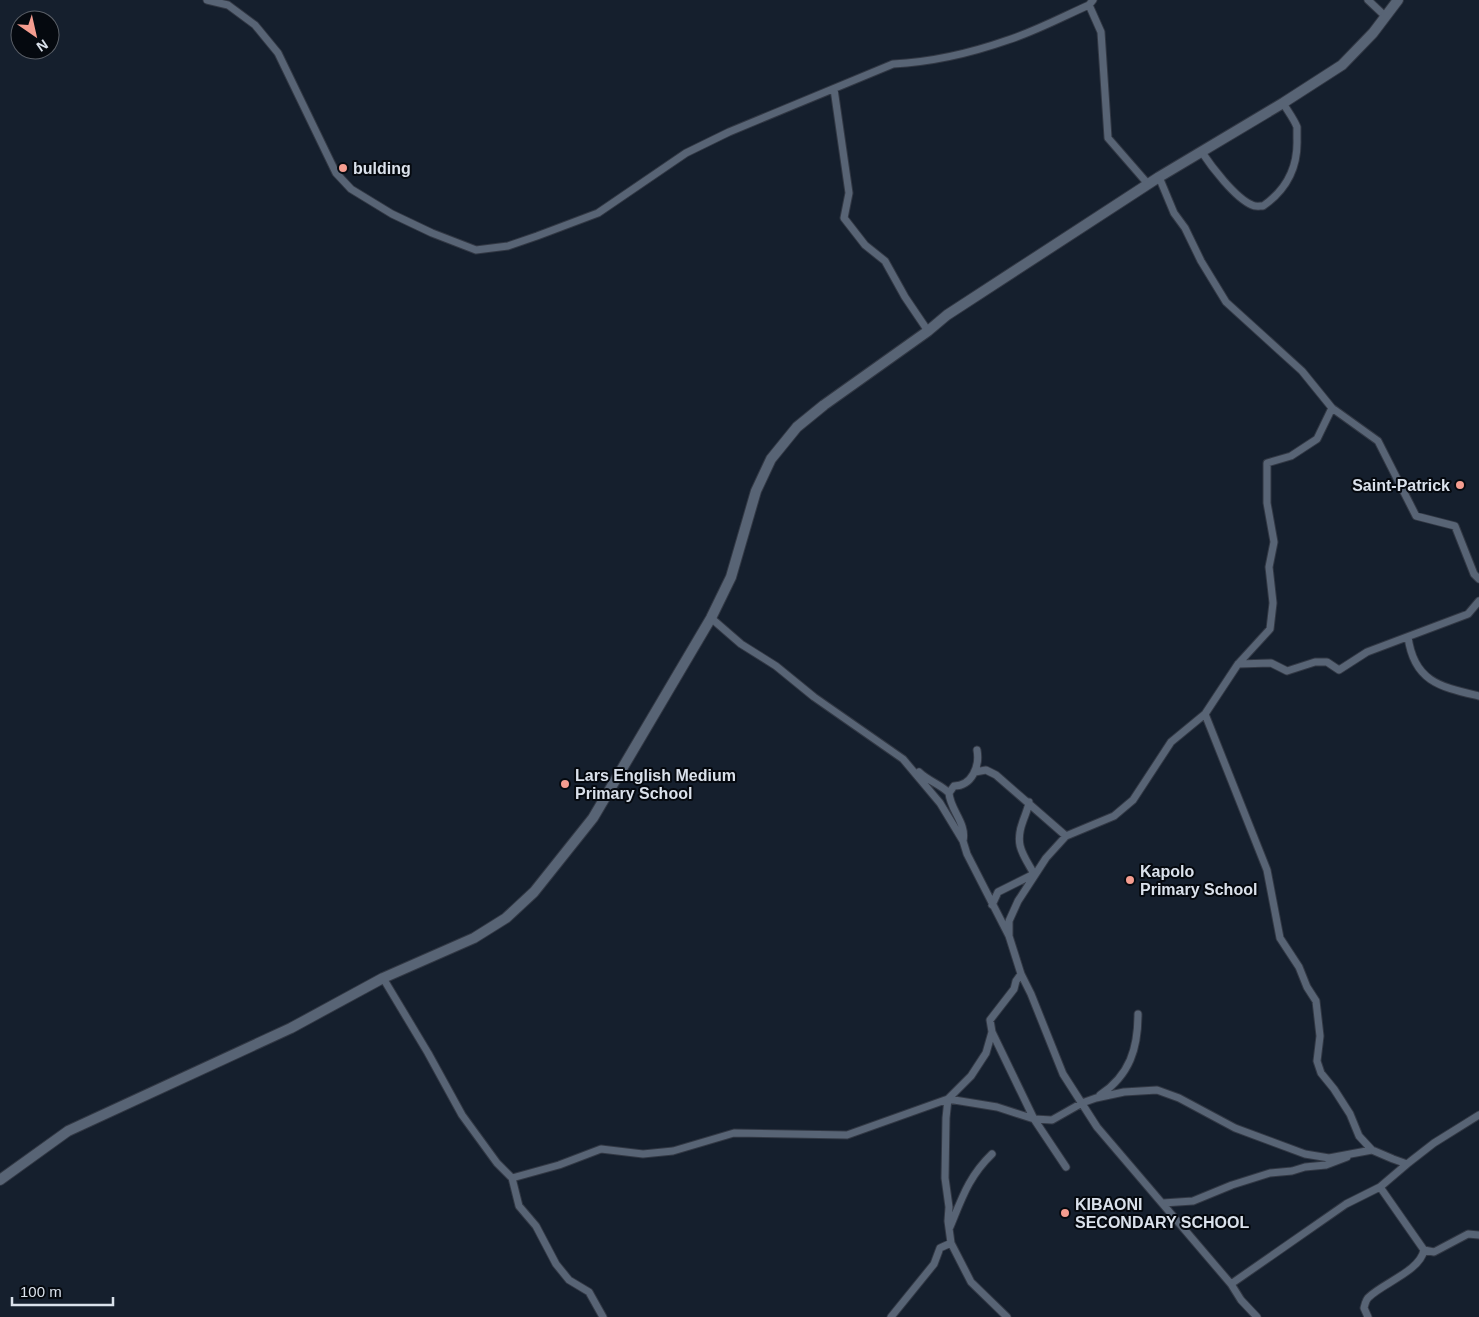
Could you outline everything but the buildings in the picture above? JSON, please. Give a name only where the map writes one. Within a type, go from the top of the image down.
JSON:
[{"type":"main road","points":[[0,1180],[68,1131],[291,1028],[383,978],[474,938],[506,918],[534,892],[592,818],[711,618],[731,577],[756,491],[771,460],[797,427],[824,405],[928,331],[946,315],[1159,177],[1283,103],[1342,65],[1373,33],[1398,0]]},
{"type":"street","points":[[207,0],[228,5],[255,25],[278,53],[336,173],[351,189],[392,214],[432,233],[476,250],[508,246],[598,213],[686,153],[737,128],[892,64],[960,54],[1010,40],[1091,3],[1101,32],[1108,138],[1148,184]]},
{"type":"street","points":[[1368,0],[1385,16]]},
{"type":"street","points":[[834,89],[849,193],[844,218],[865,245],[885,261],[905,297],[928,331]]},
{"type":"street","points":[[1201,151],[1213,170],[1242,198],[1252,206],[1263,206],[1283,188],[1294,164],[1297,146],[1296,127],[1283,103]]},
{"type":"street","points":[[1159,177],[1174,213],[1185,228],[1201,261],[1226,302],[1302,371],[1332,408],[1378,441],[1416,516],[1455,526],[1474,574],[1479,579]]},
{"type":"street","points":[[1009,936],[1009,921],[1018,901],[1046,858],[1066,836],[1114,816],[1133,800],[1170,742],[1205,714],[1238,664],[1270,629],[1273,603],[1269,567],[1274,542],[1267,503],[1267,463],[1291,456],[1316,439],[1332,408]]},
{"type":"street","points":[[1238,664],[1271,663],[1287,671],[1315,662],[1327,662],[1339,670],[1367,652],[1468,614],[1479,601]]},
{"type":"street","points":[[711,618],[741,644],[776,666],[814,698],[903,759],[926,778],[943,787],[948,793],[949,800],[957,814],[963,831],[963,841]]},
{"type":"street","points":[[1408,637],[1408,647],[1418,667],[1424,674],[1440,686],[1479,696]]},
{"type":"street","points":[[1205,714],[1267,870],[1280,938],[1299,968],[1307,987],[1316,1001],[1320,1036],[1317,1061],[1320,1073],[1334,1089],[1350,1114],[1359,1136],[1372,1150],[1407,1164]]},
{"type":"street","points":[[948,793],[954,786],[961,786],[968,782],[975,772],[977,750]]},
{"type":"street","points":[[903,759],[940,803],[963,841],[967,854],[992,906],[1009,936],[1021,974],[1063,1074],[1097,1127],[1231,1284],[1241,1300],[1258,1317]]},
{"type":"street","points":[[975,772],[986,770],[996,775],[1066,836]]},
{"type":"street","points":[[1029,802],[1020,828],[1019,843],[1021,852],[1034,874]]},
{"type":"street","points":[[992,906],[998,892],[1034,874]]},
{"type":"street","points":[[984,887],[1004,888]]},
{"type":"street","points":[[1021,974],[1016,981],[1014,989],[990,1020],[992,1032],[1034,1119],[1066,1167]]},
{"type":"street","points":[[383,978],[428,1053],[462,1115],[498,1163],[512,1178],[519,1206],[536,1226],[556,1264],[569,1280],[589,1292],[603,1317]]},
{"type":"street","points":[[1096,1098],[1113,1086],[1128,1066],[1138,1032],[1138,1014]]},
{"type":"street","points":[[512,1178],[559,1165],[601,1149],[643,1154],[673,1151],[734,1134],[847,1135],[948,1099],[971,1076],[981,1061],[986,1053],[992,1032]]},
{"type":"street","points":[[948,1099],[997,1107],[1034,1119],[1052,1120],[1082,1103],[1096,1098],[1124,1092],[1157,1090],[1179,1098],[1235,1128],[1304,1154],[1328,1158],[1372,1150]]},
{"type":"street","points":[[948,1099],[945,1178],[951,1243],[971,1282],[1008,1317]]},
{"type":"street","points":[[1231,1284],[1346,1204],[1380,1187],[1434,1143],[1479,1115]]},
{"type":"street","points":[[950,1227],[956,1208],[973,1174],[992,1154]]},
{"type":"street","points":[[1163,1203],[1194,1201],[1270,1172],[1292,1171],[1305,1167],[1326,1165],[1353,1154]]},
{"type":"street","points":[[1380,1187],[1424,1250],[1434,1252],[1468,1234],[1479,1235]]},
{"type":"street","points":[[890,1317],[934,1264],[940,1248],[951,1243]]},
{"type":"street","points":[[1368,1317],[1364,1308],[1368,1298],[1410,1269],[1422,1257],[1424,1250]]},
{"type":"place","name":"bulding","points":[[343,168]]},
{"type":"place","name":"Saint-Patrick","points":[[1460,485]]},
{"type":"place","name":"Lars English Medium Primary School","points":[[565,784]]},
{"type":"place","name":"Kapolo Primary School","points":[[1130,880]]},
{"type":"place","name":"KIBAONI SECONDARY SCHOOL","points":[[1065,1213]]}]
